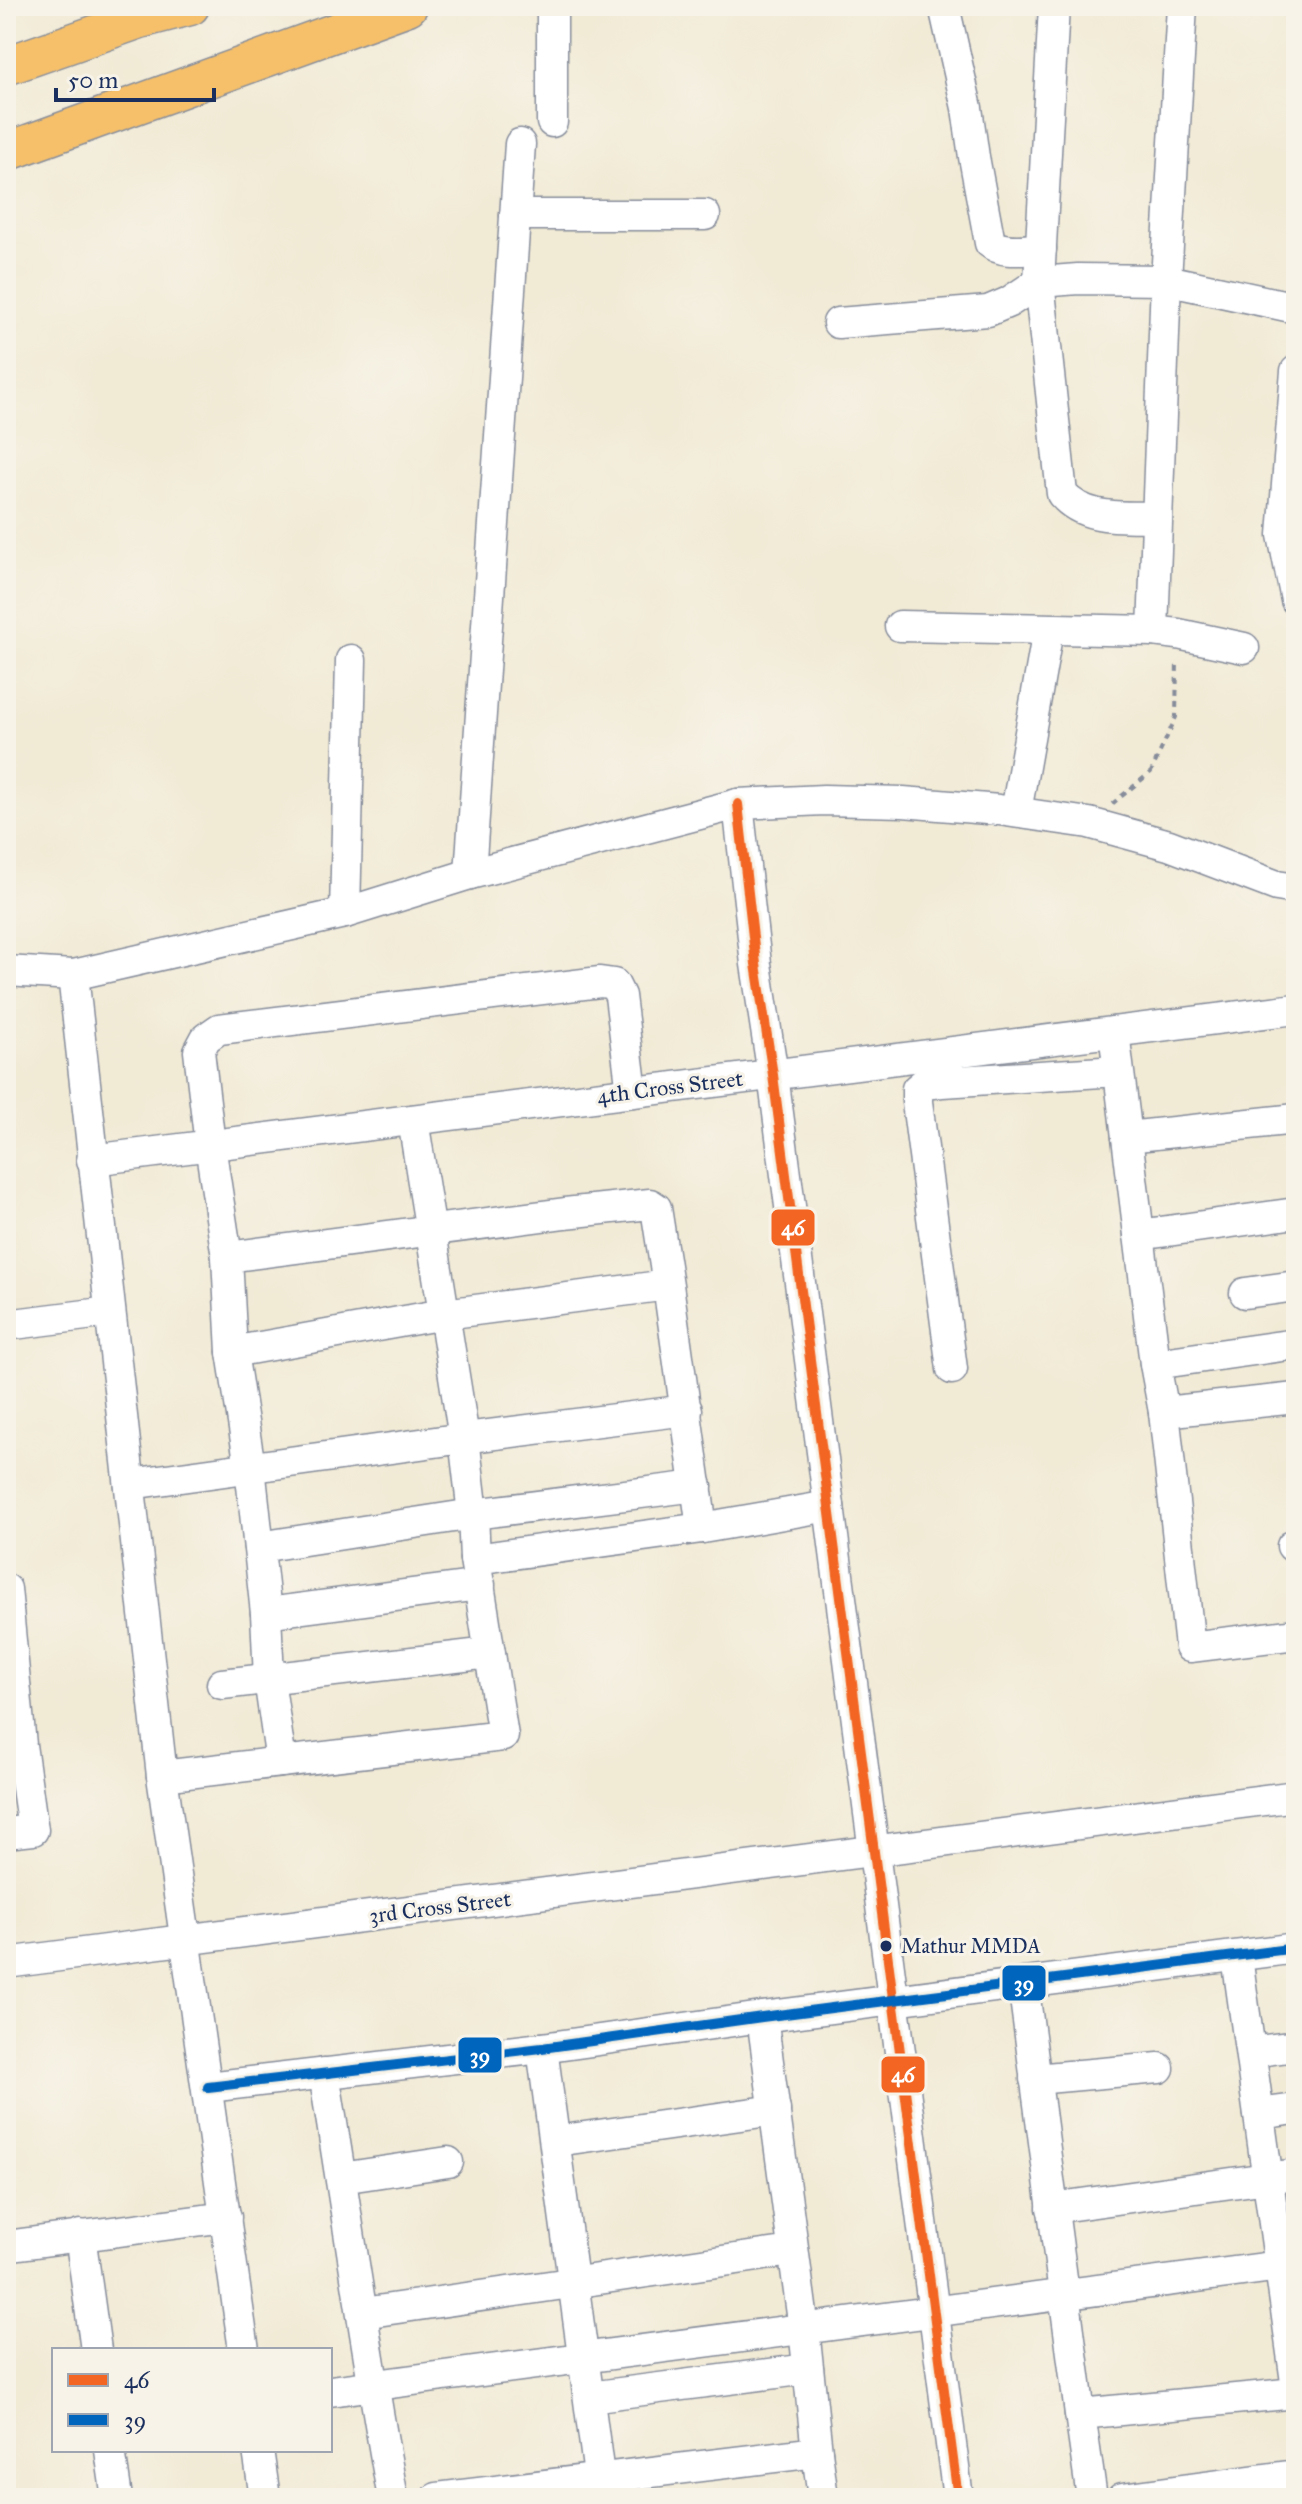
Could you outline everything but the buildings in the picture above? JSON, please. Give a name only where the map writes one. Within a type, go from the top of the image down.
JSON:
[{"type":"main road","points":[[6,66],[140,19],[190,6]]},
{"type":"main road","points":[[6,152],[408,6]]},
{"type":"street","points":[[552,6],[552,122]]},
{"type":"street","points":[[944,6],[967,108],[990,243],[1003,249],[1041,249]]},
{"type":"street","points":[[1054,6],[1039,282],[1062,494],[1072,506],[1091,513],[1156,517]]},
{"type":"street","points":[[1165,633],[1156,517],[1182,6]]},
{"type":"street","points":[[470,874],[520,144]]},
{"type":"street","points":[[515,215],[705,215]]},
{"type":"street","points":[[838,323],[988,311],[1009,302],[1039,282],[1078,279],[1166,280],[1296,308]]},
{"type":"street","points":[[1296,371],[1283,535],[1296,600]]},
{"type":"street","points":[[900,626],[1165,633],[1244,648]]},
{"type":"street","points":[[1016,812],[1048,630]]},
{"type":"street","points":[[345,913],[351,660]]},
{"type":"street","points":[[6,971],[73,975],[345,913],[470,874],[738,804],[824,800],[903,802],[1016,812],[1089,823],[1169,845],[1277,886],[1296,889]]},
{"type":"street","points":[[738,804],[756,964],[958,2498]]},
{"type":"street","points":[[73,975],[162,1776],[244,2348]]},
{"type":"street","points":[[281,1762],[269,1679],[266,1613],[250,1467],[232,1352],[227,1257],[199,1051],[206,1038],[219,1029],[600,982],[614,984],[620,996],[632,1092]]},
{"type":"street","name":"4th Cross Street","points":[[92,1160],[1296,1009]]},
{"type":"street","points":[[1114,1032],[1155,1364],[1164,1412],[1190,1647],[1296,1634]]},
{"type":"street","points":[[952,1369],[917,1089],[923,1084],[942,1082],[1118,1071]]},
{"type":"street","points":[[1127,1137],[1296,1119]]},
{"type":"street","points":[[162,1776],[503,1736],[478,1572],[464,1438],[413,1120]]},
{"type":"street","points":[[227,1257],[650,1204],[656,1208],[702,1528]]},
{"type":"street","points":[[1139,1235],[1296,1213]]},
{"type":"street","points":[[232,1352],[444,1314],[668,1285]]},
{"type":"street","points":[[1245,1293],[1296,1286]]},
{"type":"street","points":[[6,1325],[110,1312]]},
{"type":"street","points":[[1155,1364],[1296,1344]]},
{"type":"street","points":[[1164,1412],[1296,1398]]},
{"type":"street","points":[[130,1484],[687,1410]]},
{"type":"street","points":[[259,1547],[473,1514],[697,1486]]},
{"type":"street","points":[[266,1613],[829,1506]]},
{"type":"street","points":[[6,1833],[33,1830],[14,1746],[7,1606]]},
{"type":"street","points":[[222,1684],[490,1653]]},
{"type":"street","name":"3rd Cross Street","points":[[6,1963],[1296,1796]]},
{"type":"street","points":[[208,2087],[542,2048],[1296,1948]]},
{"type":"street","points":[[1237,1957],[1259,2114],[1282,2176],[1296,2382]]},
{"type":"street","points":[[1023,1983],[1092,2498]]},
{"type":"street","points":[[762,2017],[804,2329],[823,2498]]},
{"type":"street","points":[[1251,2052],[1296,2046]]},
{"type":"street","points":[[542,2048],[600,2488]]},
{"type":"street","points":[[1035,2079],[1159,2068]]},
{"type":"street","points":[[324,2073],[372,2385],[393,2498]]},
{"type":"street","points":[[1259,2114],[1296,2109]]},
{"type":"street","points":[[556,2141],[775,2110]]},
{"type":"street","points":[[341,2178],[448,2162]]},
{"type":"street","points":[[1052,2208],[1282,2176]]},
{"type":"street","points":[[13,2245],[226,2217]]},
{"type":"street","points":[[80,2235],[96,2348]]},
{"type":"street","points":[[363,2313],[792,2251]]},
{"type":"street","points":[[332,2391],[1288,2265]]},
{"type":"street","points":[[589,2397],[808,2369]]},
{"type":"street","points":[[1080,2414],[1296,2393]]},
{"type":"street","points":[[110,2452],[117,2498]]},
{"type":"street","points":[[258,2452],[265,2498]]},
{"type":"street","points":[[437,2498],[600,2488],[817,2452]]},
{"type":"street","points":[[1122,2498],[1296,2475]]},
{"type":"path","points":[[1089,823],[1151,772],[1176,717],[1165,633]]},
{"type":"transit line","name":"46","points":[[738,804],[756,964],[958,2498]]},
{"type":"transit line","name":"39","points":[[208,2087],[542,2048],[1296,1948]]},
{"type":"place","name":"Mathur MMDA","points":[[886,1946]]}]
